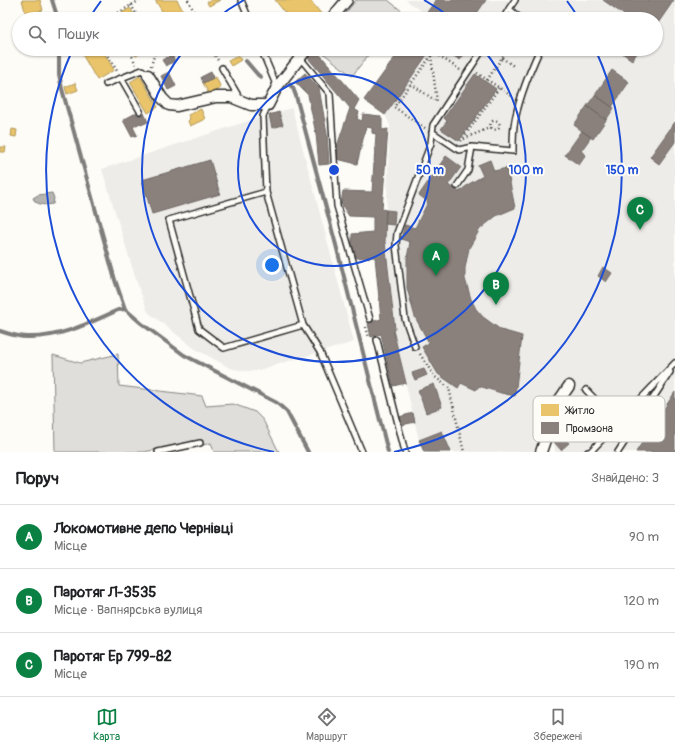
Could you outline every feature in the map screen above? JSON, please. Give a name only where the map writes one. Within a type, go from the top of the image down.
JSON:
[{"type":"street","points":[[337,12],[347,0]]},
{"type":"street","points":[[143,74],[169,105],[177,106],[216,97],[232,97],[251,105],[268,105],[277,87],[300,58]]},
{"type":"street","points":[[562,396],[569,386]]},
{"type":"street","points":[[541,452],[544,442]]},
{"type":"lane","points":[[241,0],[246,12]]},
{"type":"lane","points":[[507,12],[515,0]]},
{"type":"lane","points":[[509,9],[513,12]]},
{"type":"lane","points":[[264,56],[277,87]]},
{"type":"lane","points":[[415,347],[405,319],[396,245],[397,233],[431,143],[432,126],[478,56]]},
{"type":"lane","points":[[432,132],[459,150],[472,147],[513,151],[514,127],[519,102],[537,56]]},
{"type":"lane","points":[[300,58],[330,94],[337,206],[370,319]]},
{"type":"lane","points":[[222,68],[242,102]]},
{"type":"lane","points":[[106,84],[121,78],[143,74]]},
{"type":"lane","points":[[121,78],[140,110]]},
{"type":"lane","points":[[268,105],[263,116],[266,192],[303,324],[320,352],[362,452]]},
{"type":"lane","points":[[457,186],[468,170],[472,147]]},
{"type":"lane","points":[[266,192],[169,220],[199,329],[224,348],[303,324]]},
{"type":"lane","points":[[377,340],[406,452]]},
{"type":"lane","points":[[644,396],[675,364]]},
{"type":"lane","points":[[654,396],[675,364]]},
{"type":"lane","points":[[586,390],[592,396]]},
{"type":"lane","points":[[590,452],[600,442]]},
{"type":"lane","points":[[618,452],[624,442]]},
{"type":"lane","points":[[158,452],[200,443]]},
{"type":"path","points":[[120,12],[140,0]]},
{"type":"path","points":[[188,0],[194,12]]},
{"type":"path","points":[[131,5],[135,12]]},
{"type":"path","points":[[108,56],[121,78]]},
{"type":"path","points":[[132,56],[143,74]]},
{"type":"path","points":[[143,74],[152,56]]},
{"type":"path","points":[[216,56],[222,68]]},
{"type":"path","points":[[431,56],[394,107],[432,132]]},
{"type":"path","points":[[431,56],[437,102]]},
{"type":"path","points":[[440,56],[466,75]]},
{"type":"path","points":[[487,80],[502,58],[515,67]]},
{"type":"path","points":[[470,68],[519,102]]},
{"type":"path","points":[[411,84],[444,107]]},
{"type":"path","points":[[456,148],[499,88]]},
{"type":"path","points":[[463,139],[491,127]]},
{"type":"path","points":[[370,319],[365,323],[370,339],[377,340]]},
{"type":"path","points":[[415,347],[434,376],[449,388],[464,452]]},
{"type":"shaded area","points":[[356,0],[388,0],[403,12],[347,12]]},
{"type":"shaded area","points":[[406,0],[675,0],[675,452],[555,452],[554,442],[665,442],[665,396],[567,396],[576,386],[569,378],[557,391],[555,396],[533,396],[533,442],[538,442],[534,452],[424,452],[419,440],[393,330],[395,329],[385,242],[390,125],[385,115],[364,100],[396,56],[663,56],[663,12],[422,12]]},
{"type":"shaded area","points":[[327,56],[368,56],[352,76]]},
{"type":"shaded area","points":[[292,108],[354,342],[255,371],[244,371],[230,368],[194,348],[148,312],[137,283],[102,169],[263,116]]},
{"type":"shaded area","points":[[52,193],[54,198],[53,204],[40,204],[33,198],[38,195]]},
{"type":"shaded area","points":[[118,354],[119,386],[202,396],[206,406],[233,404],[255,412],[263,420],[279,452],[214,452],[211,443],[203,445],[202,440],[144,452],[55,452],[53,355],[80,363]]},
{"type":"building: Житло","points":[[22,0],[40,0],[43,10],[36,12],[25,12]]},
{"type":"building: Житло","points":[[155,0],[177,0],[184,12],[163,12]]},
{"type":"building: Житло","points":[[212,0],[220,0],[209,6],[207,2]]},
{"type":"building: Житло","points":[[275,0],[310,0],[320,12],[284,12]]},
{"type":"building: Житло","points":[[130,8],[133,12],[123,12]]},
{"type":"building: Житло","points":[[83,56],[106,56],[114,70],[97,80]]},
{"type":"building: Житло","points":[[238,56],[241,60],[231,66],[228,61]]},
{"type":"building: Житло","points":[[140,76],[158,107],[148,113],[130,82]]},
{"type":"building: Житло","points":[[216,77],[221,88],[209,94],[203,83]]},
{"type":"building: Житло","points":[[75,83],[78,90],[67,94],[65,87]]},
{"type":"building: Житло","points":[[201,109],[205,119],[190,126],[188,121],[190,119],[188,115]]},
{"type":"building: Житло","points":[[12,129],[17,130],[16,137],[11,136]]},
{"type":"building: Житло","points":[[0,147],[6,147],[5,152],[0,152]]},
{"type":"building: Промзона","points":[[436,0],[486,0],[478,12],[427,12]]},
{"type":"building: Промзона","points":[[603,0],[674,0],[663,16],[663,12],[620,12]]},
{"type":"building: Промзона","points":[[172,56],[175,61],[166,66],[162,60]]},
{"type":"building: Промзона","points":[[310,56],[321,56],[359,100],[354,109],[359,112],[357,119],[362,121],[363,114],[380,116],[382,119],[382,130],[388,129],[382,209],[386,210],[385,242],[395,329],[393,330],[406,383],[393,386],[381,334],[371,337],[368,323],[381,319],[375,257],[357,258],[352,245],[352,234],[373,232],[373,217],[349,216],[341,204],[343,191],[372,192],[376,134],[372,133],[372,128],[366,127],[357,164],[337,159],[337,146],[350,108],[308,58]]},
{"type":"building: Промзона","points":[[396,56],[426,56],[385,115],[364,100]]},
{"type":"building: Промзона","points":[[454,56],[463,56],[460,60]]},
{"type":"building: Промзона","points":[[626,56],[635,56],[632,60]]},
{"type":"building: Промзона","points":[[612,70],[629,82],[612,107],[595,95]]},
{"type":"building: Промзона","points":[[169,72],[176,86],[168,90],[161,76]]},
{"type":"building: Промзона","points":[[211,72],[213,78],[203,83],[201,77]]},
{"type":"building: Промзона","points":[[305,73],[319,88],[327,134],[329,164],[319,165],[316,134],[308,95],[295,82]]},
{"type":"building: Промзона","points":[[475,74],[496,89],[459,141],[441,129],[447,121],[444,118]]},
{"type":"building: Промзона","points":[[595,95],[614,108],[606,120],[587,106]]},
{"type":"building: Промзона","points":[[587,106],[606,120],[593,139],[574,125]]},
{"type":"building: Промзона","points":[[279,112],[283,125],[272,128],[269,115]]},
{"type":"building: Промзона","points":[[136,113],[138,116],[144,113],[148,122],[141,125],[140,123],[133,127],[137,135],[132,137],[123,120]]},
{"type":"building: Промзона","points":[[675,122],[675,142],[659,164],[650,157]]},
{"type":"building: Промзона","points":[[582,131],[591,137],[581,151],[586,155],[579,165],[565,155]]},
{"type":"building: Промзона","points":[[446,156],[461,167],[448,185],[459,192],[483,176],[478,165],[490,160],[494,171],[507,168],[515,208],[496,216],[480,229],[469,248],[465,268],[465,279],[471,299],[476,309],[483,317],[501,330],[522,336],[515,396],[479,386],[476,390],[461,383],[458,388],[438,374],[422,347],[429,343],[415,317],[407,288],[407,258],[410,242],[401,239],[405,225],[415,228],[428,202],[419,195]]},
{"type":"building: Промзона","points":[[210,160],[220,194],[152,214],[142,180]]},
{"type":"building: Промзона","points":[[386,210],[395,211],[394,225],[385,224]]},
{"type":"building: Промзона","points":[[603,267],[612,273],[606,282],[598,276]]},
{"type":"building: Промзона","points":[[424,369],[427,375],[415,380],[412,373]]},
{"type":"building: Промзона","points":[[434,384],[442,407],[426,413],[418,390]]},
{"type":"building: Промзона","points":[[675,392],[675,452],[636,452],[642,442],[665,442],[665,407]]},
{"type":"building: Промзона","points":[[413,413],[415,422],[402,425],[399,417]]},
{"type":"building: Промзона","points":[[442,431],[451,452],[424,452],[419,440]]},
{"type":"building: Промзона","points":[[554,442],[568,442],[569,443],[561,450]]},
{"type":"waterway","points":[[52,0],[56,12]]},
{"type":"waterway","points":[[59,56],[59,74],[62,89],[115,280],[125,309],[141,323],[184,355],[277,403],[287,412],[308,452]]},
{"type":"waterway","points":[[246,61],[261,77]]},
{"type":"waterway","points":[[290,85],[296,96],[336,245],[388,452]]},
{"type":"waterway","points":[[0,331],[24,337],[51,335],[74,329],[118,310],[125,309]]},
{"type":"place","name":"Паротяг Ер 799-82","points":[[640,230]]},
{"type":"place","name":"Локомотивне депо Чернівці","points":[[436,276]]},
{"type":"place","name":"Паротяг Л-3535","points":[[496,305]]}]
